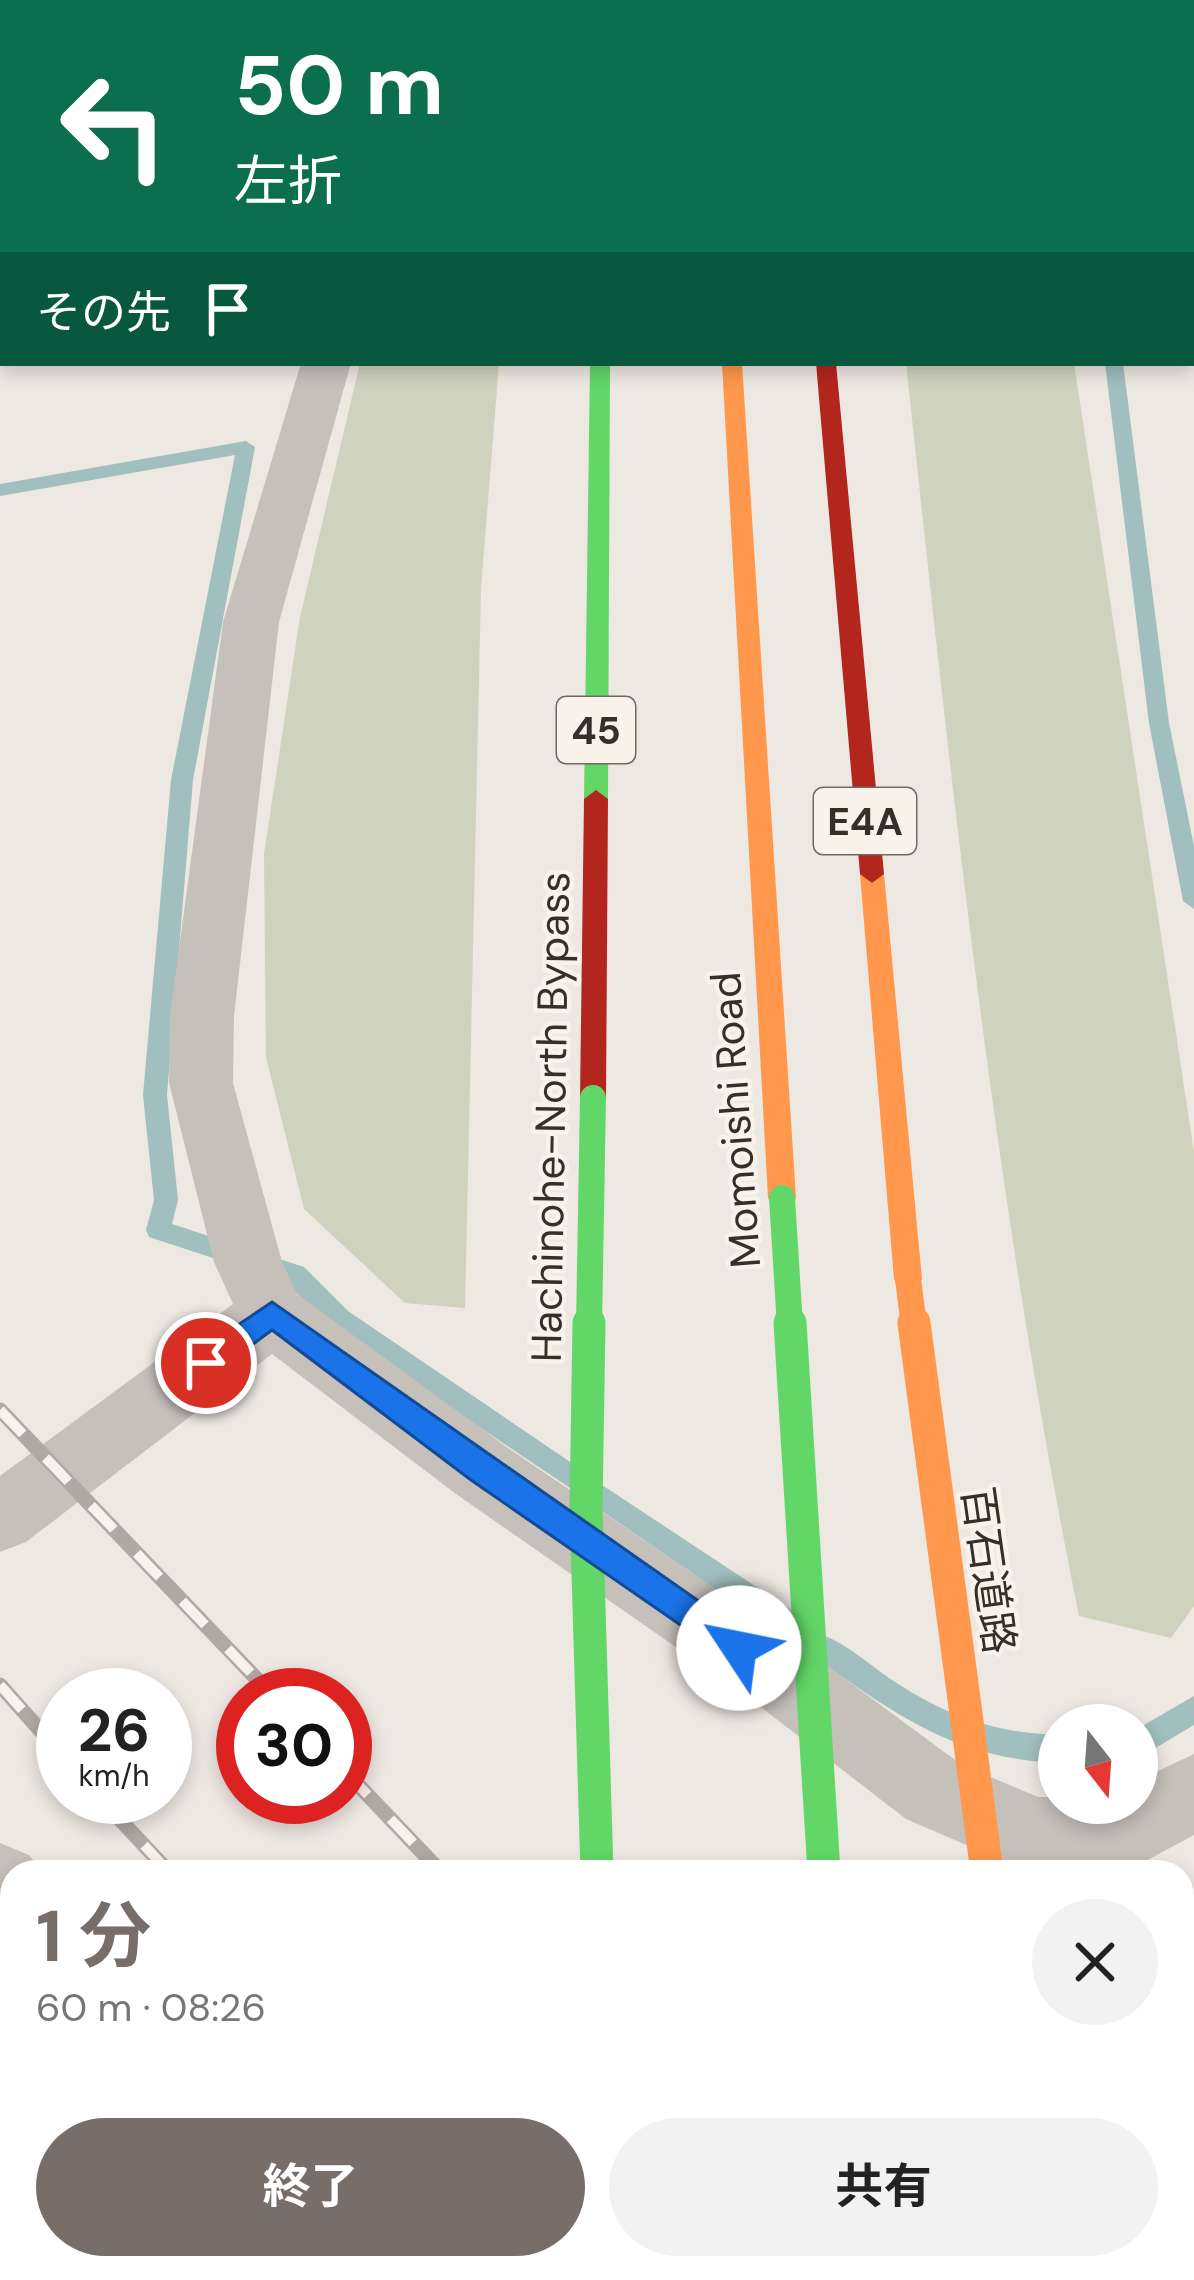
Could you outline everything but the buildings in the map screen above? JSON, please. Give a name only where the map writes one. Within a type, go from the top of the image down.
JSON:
[{"type":"highway","name":"Hachinohe-North Bypass","points":[[597,1860],[586,1508],[600,366]]},
{"type":"highway","name":"Momoishi Road","points":[[732,366],[823,1860]]},
{"type":"highway","name":"百石道路","points":[[826,366],[908,1279],[985,1860]]},
{"type":"street","points":[[325,366],[251,622],[202,1016],[201,1083],[248,1262],[272,1314],[482,1471],[776,1673],[934,1792],[1036,1836],[1095,1837],[1114,1837],[1194,1792]]},
{"type":"street","points":[[0,1519],[272,1314]]},
{"type":"green space","points":[[359,366],[499,366],[481,589],[465,1308],[405,1303],[304,1209],[266,1058],[264,854],[300,617]]},
{"type":"green space","points":[[906,366],[1074,366],[1194,1152],[1194,1606],[1171,1638],[1079,1616],[1023,1305],[958,835]]},
{"type":"waterway","points":[[1114,366],[1159,723],[1194,901]]},
{"type":"waterway","points":[[0,490],[246,447],[182,780],[155,1095],[166,1200],[158,1230],[295,1274],[339,1319],[573,1478]]},
{"type":"waterway","points":[[602,1497],[792,1626]]},
{"type":"waterway","points":[[825,1649],[934,1721],[990,1743],[1038,1748]]},
{"type":"waterway","points":[[1158,1732],[1194,1709]]},
{"type":"railway","points":[[0,1410],[246,1668]]},
{"type":"railway","points":[[0,1685],[36,1726]]},
{"type":"railway","points":[[372,1799],[430,1860]]},
{"type":"railway","points":[[124,1824],[158,1860]]},
{"type":"traffic: fast","points":[[596,799],[600,366]]},
{"type":"traffic: fast","points":[[593,1098],[586,1508],[597,1860]]},
{"type":"traffic: fast","points":[[782,1198],[823,1860]]},
{"type":"traffic: slow","points":[[732,366],[782,1198]]},
{"type":"traffic: slow","points":[[872,874],[908,1279]]},
{"type":"traffic: slow","points":[[908,1279],[985,1860]]},
{"type":"traffic: jam","points":[[826,366],[872,874]]},
{"type":"traffic: jam","points":[[593,1098],[596,799]]},
{"type":"route","points":[[206,1363],[272,1314],[482,1471],[739,1648]]}]
